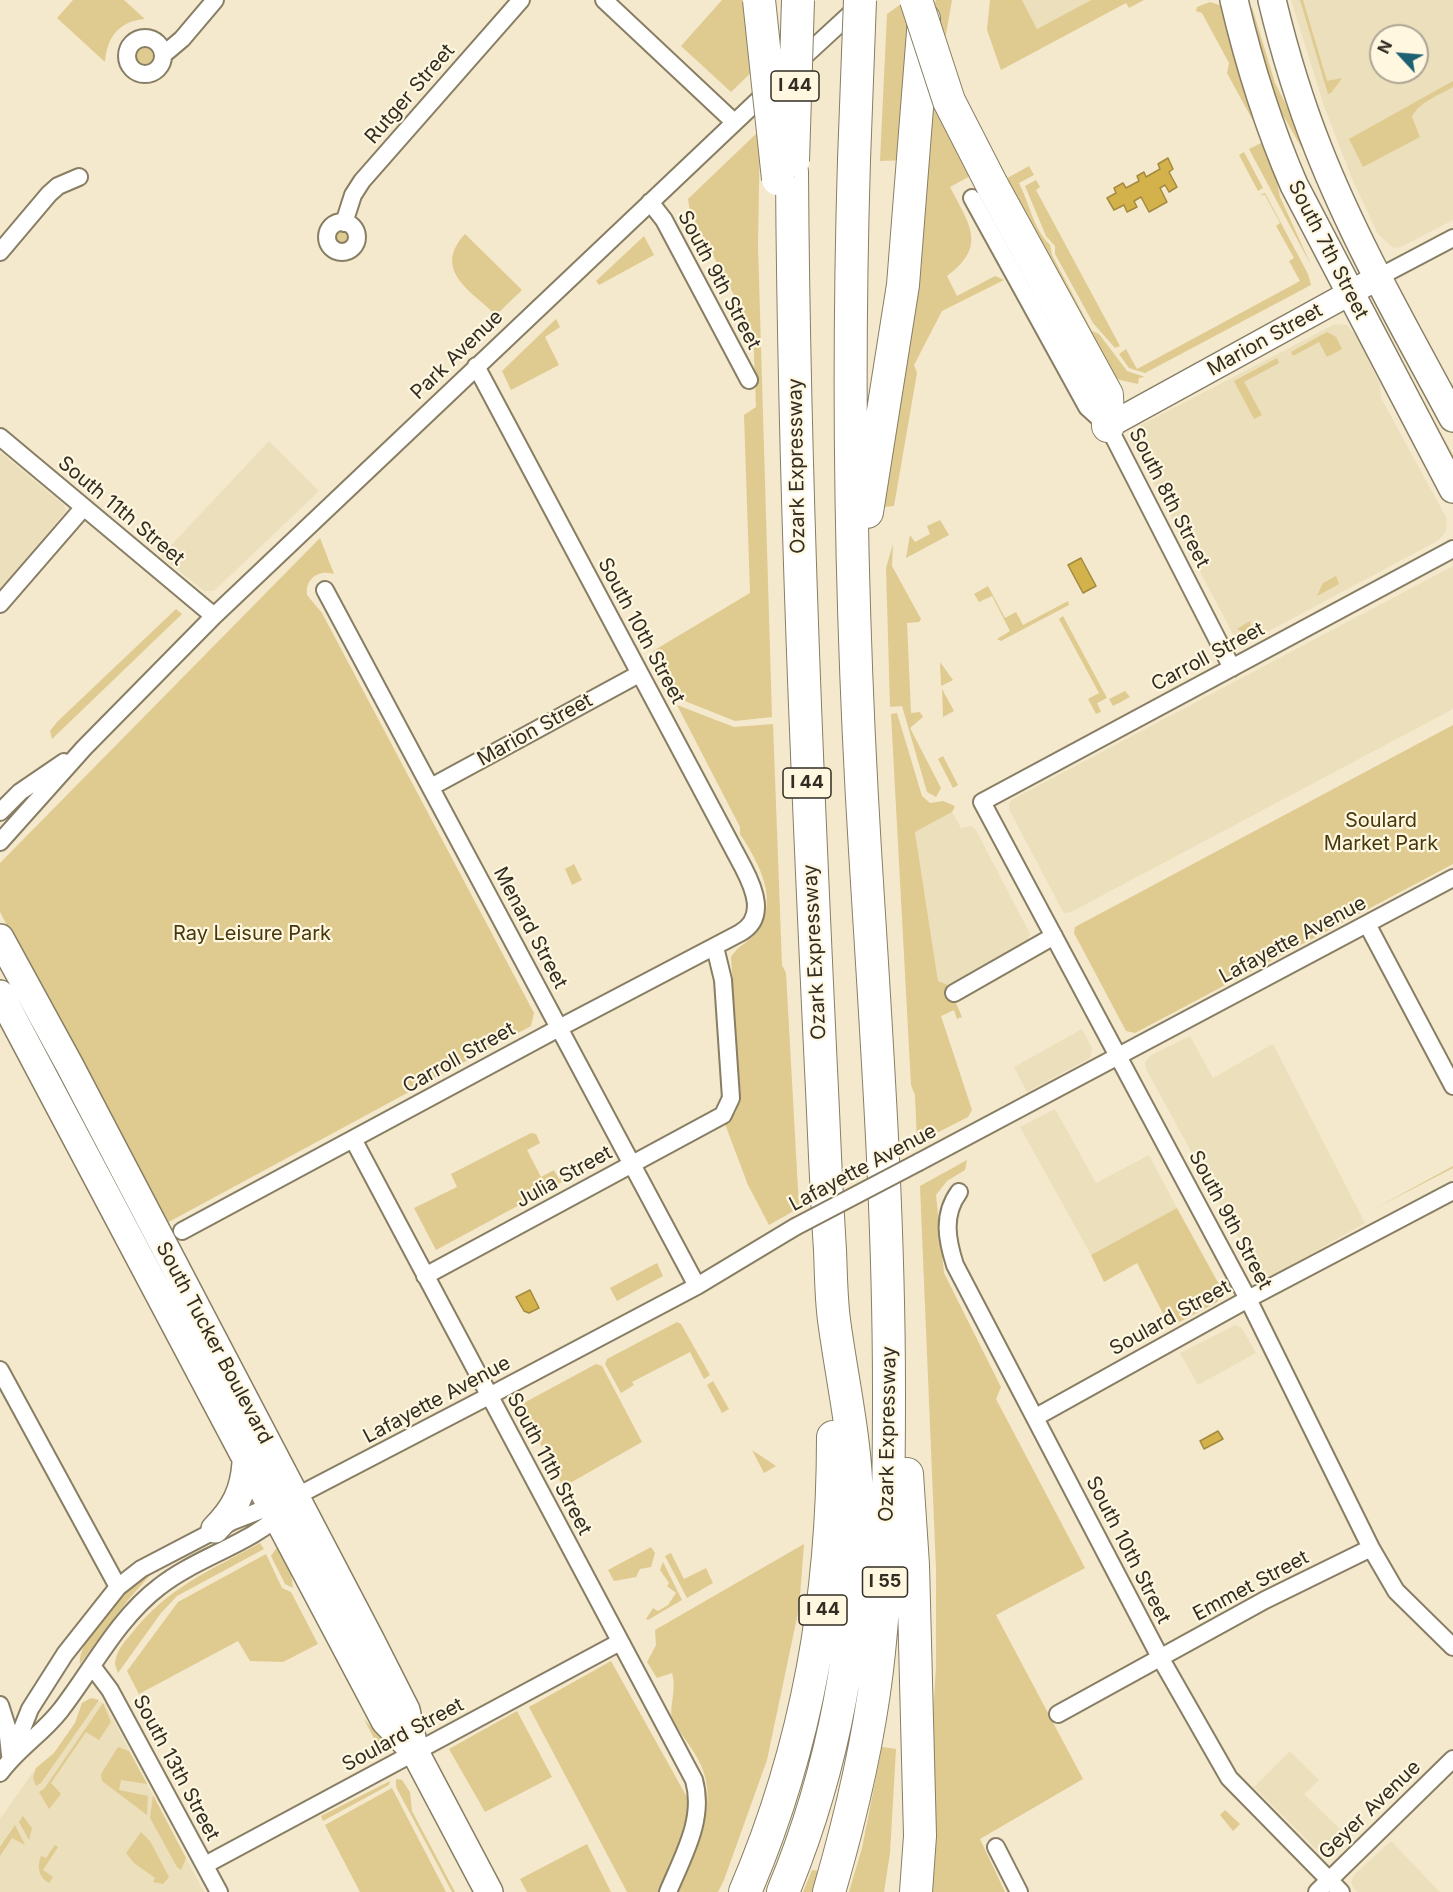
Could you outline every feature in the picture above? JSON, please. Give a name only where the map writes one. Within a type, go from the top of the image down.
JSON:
[{"type":"highway","points":[[759,0],[785,175]]},
{"type":"highway","name":"Ozark Expressway","points":[[783,1892],[798,1855],[831,1742],[852,1618],[857,1497],[849,1410],[833,1316],[803,691],[793,249],[785,175],[798,0]]},
{"type":"highway","name":"Ozark Expressway","points":[[829,1892],[861,1763],[876,1673],[885,1583],[889,1482],[889,1267],[863,811],[849,379],[854,160],[863,0]]},
{"type":"highway","points":[[910,0],[921,39]]},
{"type":"highway","points":[[916,0],[982,191],[1107,395],[1108,426]]},
{"type":"highway","points":[[855,593],[903,285],[910,227],[921,39],[929,0]]},
{"type":"highway","points":[[889,1267],[913,1565],[920,1836],[916,1892]]},
{"type":"highway","name":"I 44","points":[[746,1892],[765,1846],[788,1773],[811,1685],[826,1592],[833,1499],[833,1316]]},
{"type":"highway","points":[[898,1892],[915,1674]]},
{"type":"main road","name":"South 7th Street","points":[[1234,0],[1272,134],[1294,185],[1453,489]]},
{"type":"main road","name":"South 7th Street","points":[[1272,0],[1288,64],[1315,141],[1353,227],[1453,418]]},
{"type":"main road","name":"South Tucker Boulevard","points":[[0,938],[75,1076],[406,1710],[415,1752],[489,1892]]},
{"type":"main road","name":"South Tucker Boulevard","points":[[0,994],[187,1341],[246,1463],[385,1721],[415,1752]]},
{"type":"main road","points":[[215,1529],[240,1497],[246,1463]]},
{"type":"street","points":[[162,55],[182,39],[215,0]]},
{"type":"street","name":"Rutger Street","points":[[344,223],[353,195],[362,182],[520,0]]},
{"type":"street","points":[[604,0],[734,122]]},
{"type":"street","name":"Park Avenue","points":[[0,842],[84,747],[214,616],[863,0]]},
{"type":"street","points":[[0,252],[49,194],[58,186],[79,177]]},
{"type":"street","name":"South 9th Street","points":[[650,202],[664,220],[749,380]]},
{"type":"street","name":"Marion Street","points":[[1108,426],[1350,292],[1453,238]]},
{"type":"street","name":"South 10th Street","points":[[476,366],[752,884],[756,904],[754,919]]},
{"type":"street","name":"South 8th Street","points":[[1108,426],[1232,668]]},
{"type":"street","name":"South 11th Street","points":[[0,437],[214,616]]},
{"type":"street","points":[[0,604],[84,507]]},
{"type":"street","name":"Carroll Street","points":[[982,802],[1453,549]]},
{"type":"street","name":"Menard Street","points":[[324,590],[697,1286]]},
{"type":"street","name":"Marion Street","points":[[431,787],[639,674]]},
{"type":"street","name":"Park Avenue","points":[[0,812],[20,792],[84,747]]},
{"type":"street","name":"South 9th Street","points":[[982,802],[1248,1299],[1371,1548],[1396,1591],[1453,1647]]},
{"type":"street","name":"Lafayette Avenue","points":[[5,1752],[49,1724],[126,1619],[156,1588],[295,1497],[697,1286],[795,1227],[1119,1058],[1453,878]]},
{"type":"street","name":"Carroll Street","points":[[182,1231],[745,930],[754,919]]},
{"type":"street","points":[[1367,924],[1453,1086]]},
{"type":"street","points":[[954,993],[1054,936]]},
{"type":"street","name":"Julia Street","points":[[425,1276],[723,1115],[731,1098],[731,1086],[723,980],[715,946]]},
{"type":"street","name":"South 11th Street","points":[[353,1140],[694,1780],[699,1796],[698,1811],[668,1892]]},
{"type":"street","name":"Soulard Street","points":[[1036,1417],[1248,1299],[1453,1191]]},
{"type":"street","name":"South 10th Street","points":[[959,1192],[946,1218],[955,1265],[1161,1659],[1229,1778],[1329,1888]]},
{"type":"street","points":[[0,1370],[118,1587]]},
{"type":"street","name":"Lafayette Avenue","points":[[0,1773],[5,1752],[40,1691],[85,1627],[118,1587],[162,1557],[215,1529],[272,1512]]},
{"type":"street","name":"Emmet Street","points":[[1058,1714],[1265,1600],[1371,1548]]},
{"type":"street","name":"Soulard Street","points":[[206,1865],[620,1642]]},
{"type":"street","name":"South 13th Street","points":[[92,1666],[110,1690],[219,1892]]},
{"type":"street","points":[[0,1705],[7,1727],[5,1752]]},
{"type":"street","name":"Geyer Avenue","points":[[1329,1888],[1453,1759]]},
{"type":"street","points":[[996,1847],[1019,1892]]},
{"type":"shaded area","points":[[1022,0],[1091,0],[1037,29]]},
{"type":"shaded area","points":[[1291,0],[1453,0],[1453,220],[1401,247],[1393,248],[1378,234],[1353,181],[1324,106]]},
{"type":"shaded area","points":[[1168,158],[1173,169],[1169,172],[1177,187],[1169,192],[1165,185],[1160,188],[1167,202],[1149,212],[1141,197],[1134,201],[1137,207],[1127,212],[1124,205],[1114,210],[1107,198],[1116,193],[1114,188],[1123,183],[1126,188],[1139,181],[1137,176],[1144,172],[1146,177],[1160,169],[1158,164]]},
{"type":"shaded area","points":[[1335,324],[1347,325],[1357,337],[1380,384],[1381,398],[1447,519],[1446,531],[1439,540],[1256,638],[1242,640],[1234,636],[1131,441],[1136,429],[1141,425]]},
{"type":"shaded area","points":[[269,441],[319,491],[214,591],[204,591],[161,556]]},
{"type":"shaded area","points":[[0,452],[64,505],[66,511],[0,589]]},
{"type":"shaded area","points":[[1081,558],[1096,586],[1083,593],[1068,565]]},
{"type":"shaded area","points":[[1453,566],[1453,709],[1071,912],[1065,913],[1062,910],[1009,809],[1009,804],[1013,799]]},
{"type":"shaded area","points":[[952,812],[961,828],[971,826],[976,830],[1030,934],[1028,940],[948,985],[938,981],[915,832]]},
{"type":"shaded area","points":[[1082,1029],[1092,1048],[1090,1058],[1027,1092],[1014,1067]]},
{"type":"shaded area","points":[[1190,1036],[1213,1078],[1273,1044],[1365,1223],[1271,1277],[1258,1274],[1146,1069],[1145,1062],[1151,1055]]},
{"type":"shaded area","points":[[1055,1109],[1096,1183],[1149,1155],[1177,1208],[1091,1255],[1020,1127]]},
{"type":"shaded area","points":[[530,1290],[539,1308],[529,1313],[524,1311],[516,1297]]},
{"type":"shaded area","points":[[1235,1325],[1242,1328],[1256,1353],[1198,1385],[1180,1353]]},
{"type":"shaded area","points":[[1218,1431],[1223,1439],[1204,1449],[1200,1441]]},
{"type":"shaded area","points":[[91,1698],[105,1704],[204,1892],[0,1892],[0,1819],[36,1768],[54,1753],[75,1723],[82,1703]]},
{"type":"shaded area","points":[[1290,1751],[1319,1780],[1304,1794],[1351,1840],[1330,1858],[1323,1856],[1254,1787]]},
{"type":"shaded area","points":[[1391,1841],[1440,1892],[1357,1892],[1354,1889],[1351,1882],[1354,1875]]},
{"type":"green space","points":[[73,0],[124,0],[145,19],[128,23],[116,32],[108,45],[105,62],[57,18]]},
{"type":"green space","points":[[722,0],[750,0],[758,66],[731,92],[681,46]]},
{"type":"green space","points":[[936,0],[952,0],[943,51],[931,16]]},
{"type":"green space","points":[[990,0],[1022,0],[1037,29],[1091,0],[1144,0],[1129,8],[1126,3],[1001,70],[987,30]]},
{"type":"green space","points":[[1300,0],[1303,0],[1327,81],[1342,78],[1328,94]]},
{"type":"green space","points":[[904,2],[912,29],[906,160],[880,161],[887,14]]},
{"type":"green space","points":[[1210,2],[1222,6],[1256,121],[1252,119],[1227,73],[1229,63],[1202,13],[1196,11],[1197,7]]},
{"type":"green space","points":[[1252,7],[1275,83],[1304,140],[1348,247],[1343,242],[1307,157],[1277,105],[1249,11]]},
{"type":"green space","points":[[140,47],[148,47],[153,52],[151,63],[140,65],[135,60],[135,52]]},
{"type":"green space","points":[[928,74],[974,174],[950,187],[968,224],[971,244],[960,265],[947,276],[957,296],[995,276],[1004,280],[942,311],[914,365],[917,373],[894,506],[884,507]]},
{"type":"green space","points":[[1453,81],[1453,87],[1424,103],[1412,117],[1420,137],[1363,167],[1349,139]]},
{"type":"green space","points":[[760,130],[758,246],[772,717],[735,721],[672,696],[668,680],[653,651],[750,593],[744,415],[756,407],[753,331],[690,212],[688,199]]},
{"type":"green space","points":[[1263,142],[1273,162],[1280,197],[1312,267],[1249,149]]},
{"type":"green space","points":[[1244,152],[1263,188],[1258,191],[1239,155]]},
{"type":"green space","points":[[1029,166],[1034,175],[1019,183],[1036,224],[1050,245],[1052,255],[1092,331],[1099,334],[1127,371],[1145,377],[1139,378],[1138,384],[1120,380],[1112,375],[1002,181]]},
{"type":"green space","points":[[1036,180],[1040,187],[1036,190],[1120,346],[1115,348],[1093,323],[1055,254],[1055,246],[1046,236],[1025,186]]},
{"type":"green space","points":[[1265,193],[1308,274],[1311,285],[1145,373],[1129,368],[1119,354],[1126,349],[1137,369],[1300,281],[1289,261],[1294,258],[1276,226],[1280,223],[1265,195],[1260,195]]},
{"type":"green space","points":[[341,229],[347,232],[350,238],[347,244],[341,247],[335,244],[332,238],[335,232]]},
{"type":"green space","points":[[465,234],[522,290],[496,315],[466,288],[453,269],[452,258]]},
{"type":"green space","points":[[644,236],[654,255],[599,285],[596,281]]},
{"type":"green space","points":[[556,319],[560,327],[545,337],[559,365],[511,390],[502,371]]},
{"type":"green space","points":[[1383,327],[1453,455],[1453,469]]},
{"type":"green space","points":[[1327,332],[1336,337],[1342,349],[1327,357],[1319,342],[1293,356],[1291,352]]},
{"type":"green space","points":[[1277,358],[1279,363],[1244,382],[1262,415],[1254,419],[1234,381]]},
{"type":"green space","points":[[940,520],[949,535],[906,558],[910,535],[915,542],[930,534],[927,526]]},
{"type":"green space","name":"Ray Leisure Park","points":[[320,538],[334,574],[318,574],[310,580],[307,595],[322,613],[534,1013],[531,1026],[165,1224],[0,912],[0,863]]},
{"type":"green space","points":[[893,544],[892,566],[921,619],[919,622],[907,623],[911,713],[920,712],[923,717],[910,728],[941,788],[936,797],[927,792],[902,706],[890,707],[886,568]]},
{"type":"green space","points":[[1336,576],[1339,584],[1317,596],[1323,583]]},
{"type":"green space","points":[[988,586],[1005,618],[1016,612],[1023,625],[1068,601],[1069,605],[1001,641],[997,639],[1010,631],[992,596],[979,602],[974,594]]},
{"type":"green space","points":[[176,609],[182,614],[52,739],[50,731],[57,722]]},
{"type":"green space","points":[[1063,616],[1107,698],[1097,703],[1101,712],[1096,714],[1088,699],[1099,693],[1059,619]]},
{"type":"green space","points":[[1250,621],[1251,628],[1256,629],[1258,624],[1264,625],[1250,634],[1237,629]]},
{"type":"green space","points":[[940,662],[953,680],[941,686]]},
{"type":"green space","points":[[942,689],[954,711],[943,717]]},
{"type":"green space","points":[[1125,691],[1130,697],[1113,706],[1109,699]]},
{"type":"green space","points":[[677,705],[734,727],[773,724],[782,965],[786,973],[799,1208],[769,1225],[748,1185],[725,1124],[736,1112],[740,1096],[731,957],[758,931],[764,919],[767,894],[760,869],[740,834],[740,827]]},
{"type":"green space","points":[[897,713],[922,796],[930,803],[943,801],[955,806],[952,812],[915,832],[938,981],[948,985],[962,1017],[957,1019],[954,1010],[941,1016],[972,1110],[968,1117],[917,1143],[915,1095],[911,1085],[891,714]]},
{"type":"green space","name":"Soulard Market Park","points":[[1453,725],[1453,864],[1135,1033],[1126,1031],[1074,933],[1075,927]]},
{"type":"green space","points":[[943,756],[958,785],[953,788],[938,759]]},
{"type":"green space","points":[[574,864],[582,880],[572,885],[565,869]]},
{"type":"green space","points":[[531,1133],[536,1134],[540,1143],[527,1150],[541,1177],[554,1170],[559,1179],[572,1172],[573,1176],[436,1250],[414,1208],[457,1187],[451,1174]]},
{"type":"green space","points":[[967,1160],[965,1170],[947,1181],[936,1195],[944,1273],[1001,1387],[996,1399],[1085,1568],[996,1615],[1083,1779],[980,1839],[1005,1892],[922,1892],[936,1667],[936,1569],[920,1186]]},
{"type":"green space","points":[[1453,1166],[1453,1168],[1374,1209]]},
{"type":"green space","points":[[1177,1208],[1221,1288],[1222,1295],[1217,1302],[1170,1327],[1137,1263],[1104,1282],[1091,1255]]},
{"type":"green space","points":[[657,1263],[663,1276],[617,1301],[610,1288]]},
{"type":"green space","points":[[677,1322],[681,1324],[710,1375],[704,1379],[690,1352],[632,1382],[634,1385],[621,1393],[605,1364],[607,1359]]},
{"type":"green space","points":[[596,1364],[602,1366],[642,1442],[563,1487],[520,1405]]},
{"type":"green space","points":[[713,1381],[729,1409],[722,1413],[707,1385]]},
{"type":"green space","points":[[752,1450],[776,1466],[764,1473]]},
{"type":"green space","points":[[260,1543],[264,1549],[177,1596],[161,1613],[118,1673],[115,1664],[121,1647],[160,1604],[207,1571]]},
{"type":"green space","points":[[804,1544],[799,1608],[767,1760],[724,1880],[718,1892],[677,1892],[701,1834],[705,1819],[707,1788],[701,1766],[672,1717],[674,1685],[672,1673],[657,1678],[647,1662],[656,1645],[655,1630]]},
{"type":"green space","points":[[278,1546],[290,1566],[293,1588],[285,1584],[271,1556]]},
{"type":"green space","points":[[651,1547],[655,1553],[651,1567],[640,1569],[636,1577],[614,1581],[608,1570]]},
{"type":"green space","points":[[671,1553],[684,1579],[706,1568],[713,1583],[687,1598],[665,1556]]},
{"type":"green space","points":[[266,1554],[282,1588],[291,1592],[318,1644],[283,1662],[250,1661],[238,1641],[139,1694],[127,1671],[178,1602]]},
{"type":"green space","points":[[663,1562],[682,1600],[648,1620],[646,1619],[653,1608],[658,1611],[668,1605],[676,1593],[667,1586],[669,1583],[660,1570]]},
{"type":"green space","points":[[153,1572],[128,1600],[80,1664],[81,1653],[87,1640],[107,1613],[143,1578]]},
{"type":"green space","points":[[611,1661],[688,1799],[690,1816],[661,1892],[627,1892],[529,1707]]},
{"type":"green space","points":[[91,1698],[99,1700],[41,1783],[36,1786],[33,1778],[36,1768],[54,1753],[75,1723],[82,1703]]},
{"type":"green space","points":[[103,1703],[111,1722],[99,1740],[86,1732],[51,1783],[61,1794],[49,1809],[39,1792],[44,1789]]},
{"type":"green space","points":[[517,1711],[552,1777],[485,1812],[449,1749]]},
{"type":"green space","points":[[364,1719],[383,1740],[382,1751],[379,1748]]},
{"type":"green space","points":[[118,1747],[129,1751],[147,1784],[121,1780],[119,1790],[148,1796],[147,1815],[102,1781],[101,1774]]},
{"type":"green space","points":[[882,1747],[896,1749],[890,1853],[884,1892],[849,1892],[862,1848]]},
{"type":"green space","points":[[396,1779],[402,1780],[410,1792],[412,1811],[455,1892],[452,1892],[396,1787]]},
{"type":"green space","points":[[390,1781],[389,1785],[323,1821],[321,1816]]},
{"type":"green space","points":[[392,1788],[446,1892],[360,1892],[325,1825]]},
{"type":"green space","points":[[153,1795],[186,1858],[181,1870],[177,1867],[150,1818]]},
{"type":"green space","points":[[1225,1810],[1240,1824],[1233,1831],[1220,1815]]},
{"type":"green space","points":[[23,1816],[32,1828],[29,1840],[19,1822]]},
{"type":"green space","points":[[15,1825],[25,1845],[12,1838],[0,1856],[0,1847]]},
{"type":"green space","points":[[141,1832],[150,1841],[169,1877],[163,1884],[153,1882],[155,1878],[134,1863],[126,1853]]},
{"type":"green space","points":[[587,1844],[611,1892],[527,1892],[520,1879]]},
{"type":"green space","points":[[55,1845],[58,1847],[43,1870],[53,1877],[49,1883],[39,1871],[39,1864],[41,1856],[46,1858]]},
{"type":"green space","points":[[812,1870],[819,1871],[812,1892],[803,1892]]}]
